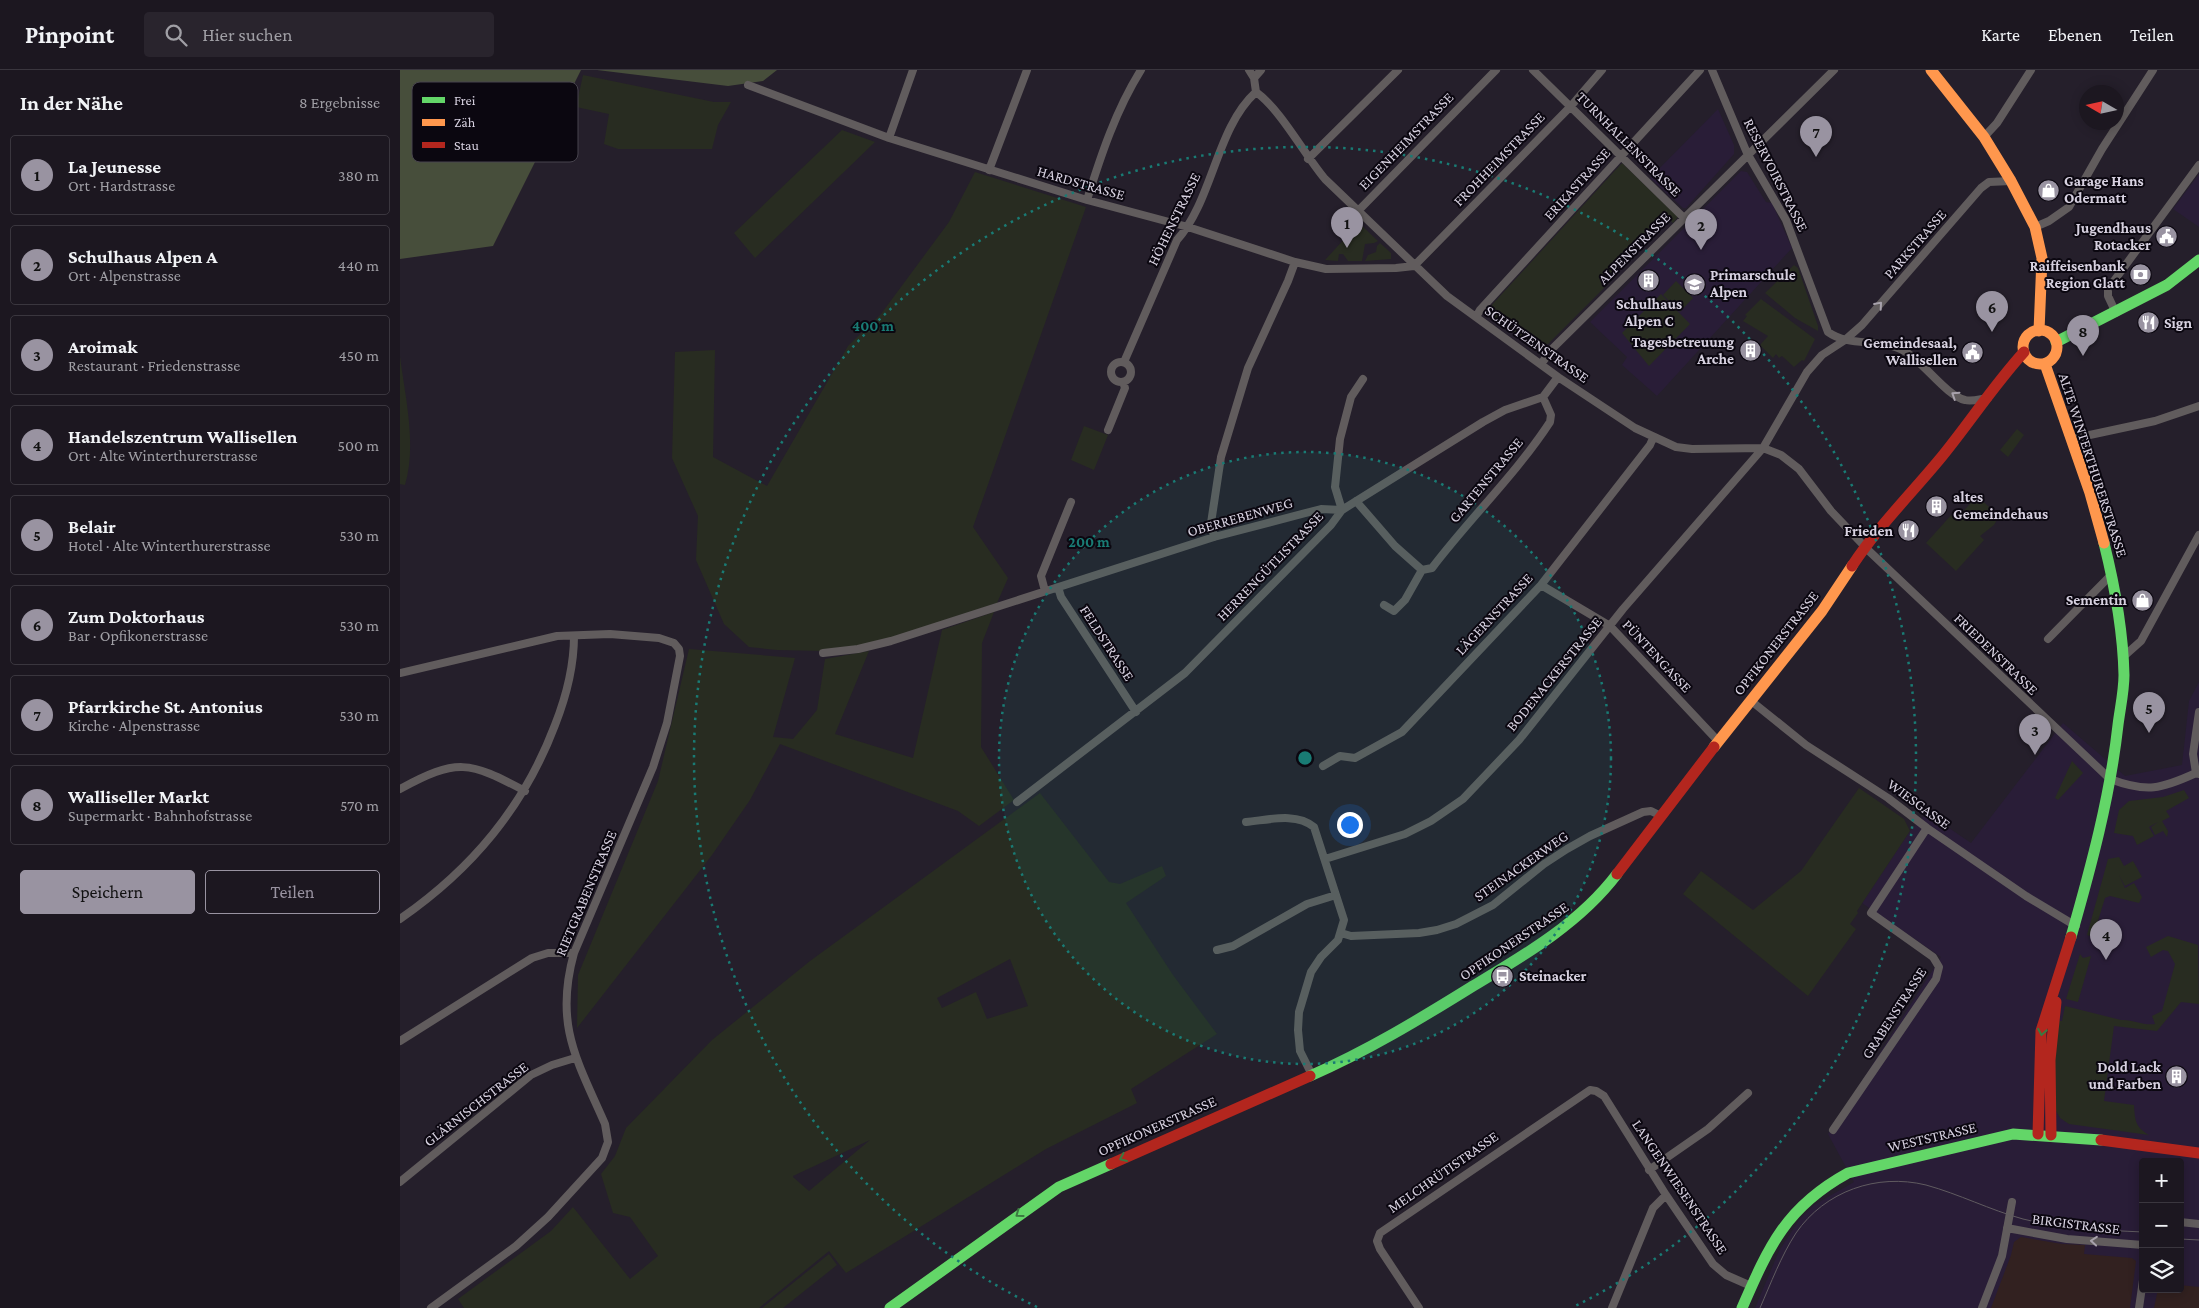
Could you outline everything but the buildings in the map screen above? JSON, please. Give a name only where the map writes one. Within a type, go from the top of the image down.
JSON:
[{"type":"main road","points":[[1931,70],[1984,137],[2011,181],[2034,227],[2042,258],[2039,331]]},
{"type":"main road","points":[[2056,342],[2116,313],[2167,285],[2199,260]]},
{"type":"main road","points":[[2039,331],[2050,333],[2056,342],[2057,348],[2054,357],[2046,364],[2030,361],[2024,352],[2026,338],[2039,331]]},
{"type":"main road","name":"OPFIKONERSTRASSE","points":[[890,1308],[1060,1186],[1340,1063],[1418,1021],[1500,970],[1565,926],[1585,910],[1608,886],[1718,741],[1822,611],[1865,546],[1940,459],[2010,367],[2024,352]]},
{"type":"main road","name":"ALTE WINTERTHURERSTRASSE","points":[[2038,1134],[2041,1031],[2076,926],[2092,864],[2110,779],[2122,696],[2123,657],[2119,613],[2112,574],[2090,493],[2049,379],[2046,364]]},
{"type":"main road","name":"ALTE WINTERTHURERSTRASSE","points":[[2051,1135],[2050,1060],[2057,986]]},
{"type":"main road","name":"WESTSTRASSE","points":[[1742,1308],[1751,1286],[1788,1217],[1801,1203],[1834,1180],[1864,1168],[2013,1134],[2051,1135],[2199,1153]]},
{"type":"street","points":[[889,138],[913,70]]},
{"type":"street","points":[[989,170],[1027,70]]},
{"type":"street","points":[[1086,200],[1104,145],[1141,70]]},
{"type":"street","points":[[1249,70],[1254,78],[1256,92]]},
{"type":"street","points":[[1254,78],[1261,70]]},
{"type":"street","points":[[1308,159],[1398,70]]},
{"type":"street","name":"EIGENHEIMSTRASSE","points":[[1358,211],[1496,70]]},
{"type":"street","name":"TURNHALLENSTRASSE","points":[[1533,70],[1622,155],[1684,218]]},
{"type":"street","name":"FROHHEIMSTRASSE","points":[[1414,266],[1571,106],[1602,70]]},
{"type":"street","name":"ERIKASTRASSE","points":[[1476,317],[1480,310],[1700,70]]},
{"type":"street","name":"RESERVOIRSTRASSE","points":[[1712,70],[1748,154],[1786,220],[1828,332],[1835,337],[1845,340]]},
{"type":"street","name":"ALPENSTRASSE","points":[[1541,364],[1553,348],[1834,70]]},
{"type":"street","points":[[1984,137],[1997,123],[2032,70]]},
{"type":"street","points":[[2034,227],[2049,221],[2069,207],[2102,149],[2153,70]]},
{"type":"street","name":"HARDSTRASSE","points":[[748,85],[889,138],[1086,200],[1188,228],[1295,262],[1326,268],[1396,268],[1414,266]]},
{"type":"street","name":"SCHÜTZENSTRASSE","points":[[1256,92],[1268,101],[1308,159],[1325,179],[1447,296],[1558,377],[1653,438],[1676,447],[1692,449],[1763,448],[1781,455],[1799,469],[1831,512],[1865,546]]},
{"type":"street","name":"HÖHENSTRASSE","points":[[1124,362],[1177,240],[1188,228],[1244,103],[1256,92]]},
{"type":"street","points":[[2116,313],[2108,296],[2108,289],[2199,165]]},
{"type":"street","name":"PARKSTRASSE","points":[[1763,448],[1807,372],[1822,355],[1845,340],[1862,325],[1981,188],[1990,182],[2011,181]]},
{"type":"street","points":[[1214,537],[1211,523],[1221,457],[1248,368],[1295,262]]},
{"type":"street","points":[[1845,340],[1888,345],[1904,350],[1923,364],[1950,392],[1963,400],[1988,398]]},
{"type":"street","name":"HÖHENSTRASSE","points":[[1116,362],[1124,362],[1130,367],[1130,374],[1123,382],[1113,379],[1110,372],[1116,362]]},
{"type":"street","points":[[1543,397],[1558,377]]},
{"type":"street","points":[[1342,510],[1335,488],[1340,439],[1350,397],[1362,380]]},
{"type":"street","name":"HÖHENSTRASSE","points":[[1108,430],[1125,388],[1123,382]]},
{"type":"street","name":"HERRENGÜTLISTRASSE","points":[[1017,802],[1186,673],[1331,526],[1342,510],[1483,422],[1505,410],[1543,397]]},
{"type":"street","name":"GARTENSTRASSE","points":[[1384,605],[1394,611],[1405,600],[1422,570],[1432,568],[1457,535],[1504,482],[1544,431],[1550,422],[1551,414],[1543,397]]},
{"type":"street","points":[[2071,439],[2155,421],[2199,406]]},
{"type":"street","name":"LÄGERNSTRASSE","points":[[1322,766],[1340,756],[1355,758],[1402,732],[1541,585],[1650,445],[1653,438]]},
{"type":"street","name":"BODENACKERSTRASSE","points":[[1325,859],[1405,834],[1431,821],[1463,799],[1519,740],[1610,626],[1763,448]]},
{"type":"street","points":[[1356,501],[1395,546],[1422,570]]},
{"type":"street","points":[[1045,591],[1041,576],[1071,502]]},
{"type":"street","name":"OBERREBENWEG","points":[[823,653],[858,649],[891,641],[1214,537],[1321,509],[1342,510]]},
{"type":"street","points":[[2123,657],[2141,641],[2199,536]]},
{"type":"street","name":"FRIEDENSTRASSE","points":[[1865,546],[2110,779]]},
{"type":"street","points":[[2048,639],[2112,574]]},
{"type":"street","name":"PÜNTENGASSE","points":[[1541,585],[1610,626],[1718,741]]},
{"type":"street","name":"FELDSTRASSE","points":[[1058,587],[1061,598],[1136,712]]},
{"type":"street","name":"RIETGRABENSTRASSE","points":[[431,1308],[516,1246],[548,1217],[602,1158],[606,1150],[608,1134],[575,1058],[568,1035],[565,1000],[574,953],[653,766],[667,723],[680,666],[679,649],[674,643],[659,638],[610,634],[574,636]]},
{"type":"street","points":[[400,673],[470,658],[541,639],[574,636],[571,667],[561,710],[547,747],[525,791],[497,831],[460,871],[424,902],[400,919]]},
{"type":"street","name":"WIESGASSE","points":[[1750,700],[1806,746],[1888,798],[1927,828],[2026,896],[2066,922],[2076,926]]},
{"type":"street","points":[[2110,779],[2137,788],[2154,788],[2177,782],[2198,773],[2193,754],[2199,712]]},
{"type":"street","points":[[400,789],[434,771],[464,767],[479,769],[495,775],[525,791]]},
{"type":"street","name":"STEINACKERWEG","points":[[1341,932],[1351,936],[1419,933],[1456,924],[1493,905],[1544,864],[1590,836],[1643,812],[1651,811],[1661,816]]},
{"type":"street","points":[[1246,822],[1298,818],[1314,826],[1344,920],[1338,940],[1311,972],[1299,1012],[1300,1051],[1312,1075]]},
{"type":"street","name":"GRABENSTRASSE","points":[[1832,1130],[1936,979],[1939,967],[1933,957],[1871,913],[1927,828]]},
{"type":"street","points":[[1217,950],[1233,946],[1307,904],[1336,895]]},
{"type":"street","points":[[400,1041],[532,958],[548,954],[574,953]]},
{"type":"street","name":"GLÄRNISCHSTRASSE","points":[[400,1182],[532,1075],[552,1065],[575,1058]]},
{"type":"street","name":"LANGENWIESENSTRASSE","points":[[1596,1091],[1604,1096],[1649,1170],[1713,1264],[1726,1275],[1751,1286]]},
{"type":"street","name":"MELCHRÜTISTRASSE","points":[[1419,1308],[1380,1249],[1378,1241],[1380,1233],[1585,1092],[1596,1091]]},
{"type":"street","points":[[1649,1170],[1708,1129],[1748,1093]]},
{"type":"street","points":[[1612,1308],[1653,1208],[1666,1195]]},
{"type":"street","name":"BIRGISTRASSE","points":[[1982,1308],[2002,1256],[2012,1202]]},
{"type":"street","points":[[2184,1222],[2199,1224]]},
{"type":"street","name":"BIRGISTRASSE","points":[[2007,1228],[2067,1239],[2139,1245]]},
{"type":"street","points":[[2139,1308],[2141,1293]]},
{"type":"shaded area","points":[[583,75],[714,102],[731,102],[718,125],[712,149],[618,149],[604,144],[609,114],[578,107]]},
{"type":"shaded area","points":[[1718,109],[1734,145],[1734,154],[1686,208],[1683,208],[1650,178]]},
{"type":"shaded area","points":[[842,130],[875,142],[755,258],[734,233]]},
{"type":"shaded area","points":[[1622,163],[1678,217],[1673,223],[1667,217],[1612,271],[1616,276],[1548,344],[1531,345],[1492,318],[1490,307]]},
{"type":"shaded area","name":"Primarschule Alpen","points":[[1741,171],[1747,172],[1766,202],[1772,203],[1792,248],[1657,396],[1622,365],[1627,357],[1590,322]]},
{"type":"shaded area","points":[[975,172],[1086,207],[973,527],[1008,578],[997,603],[894,637],[858,646],[825,651],[777,650],[749,647],[724,624],[696,560],[698,516],[672,458],[675,352],[715,350],[713,457],[767,486],[848,346],[881,314],[949,222]]},
{"type":"shaded area","points":[[2199,174],[2199,227],[2173,209]]},
{"type":"shaded area","points":[[1359,223],[1378,241],[1365,244],[1362,261],[1348,261],[1343,254],[1339,254],[1338,261],[1325,260]]},
{"type":"shaded area","points":[[1380,243],[1391,253],[1391,259],[1365,261],[1368,255],[1376,252],[1377,246]]},
{"type":"shaded area","points":[[1794,265],[1798,268],[1818,326],[1818,331],[1795,318],[1765,293]]},
{"type":"shaded area","points":[[1676,281],[1693,298],[1680,312],[1663,295]]},
{"type":"shaded area","points":[[1661,294],[1690,324],[1649,366],[1622,333]]},
{"type":"shaded area","points":[[1761,299],[1815,339],[1804,361],[1802,360],[1794,367],[1782,356],[1779,358],[1776,354],[1773,358],[1760,345],[1768,336],[1743,321],[1747,316],[1745,315]]},
{"type":"shaded area","points":[[400,356],[410,437],[410,453],[405,485],[400,484]]},
{"type":"shaded area","points":[[1084,426],[1108,435],[1094,470],[1071,460]]},
{"type":"shaded area","points":[[2017,429],[2024,435],[2008,457],[2000,450]]},
{"type":"shaded area","points":[[1977,496],[1999,516],[1994,525],[1980,536],[1984,540],[1956,571],[1926,543],[1954,512],[1959,516]]},
{"type":"shaded area","points":[[994,612],[982,643],[981,747],[1014,800],[979,826],[958,811],[780,744],[750,800],[712,855],[577,1028],[578,975],[658,781],[689,649],[795,658],[773,737],[793,739],[817,710],[825,659],[869,651],[835,734],[913,758],[942,630]]},
{"type":"shaded area","points":[[2199,682],[2199,1308],[1755,1308],[1779,1251],[1799,1220],[1814,1205],[1854,1182],[1828,1134],[1941,957],[1862,903],[1910,831],[1927,813],[1971,843],[2063,723],[2125,776],[2182,765],[2189,701]]},
{"type":"shaded area","points":[[2072,761],[2083,773],[2058,800],[2055,798]]},
{"type":"shaded area","points":[[1859,788],[1904,819],[1910,831],[1857,911],[1858,913],[1850,924],[1856,929],[1808,996],[1683,894],[1701,871],[1753,910],[1801,871]]},
{"type":"shaded area","points":[[2184,790],[2189,798],[2166,811],[2170,817],[2162,821],[2168,831],[2167,837],[2163,831],[2155,835],[2151,827],[2158,822],[2149,827],[2154,836],[2137,845],[2133,836],[2114,833],[2119,810],[2129,801],[2163,797]]},
{"type":"shaded area","points":[[1040,793],[1109,882],[1120,884],[1162,866],[1166,876],[1126,903],[1173,975],[1217,1034],[1131,1089],[1137,1103],[1046,1149],[846,1273],[829,1251],[759,1308],[464,1308],[458,1299],[551,1231],[573,1207],[630,1279],[658,1256],[630,1217],[613,1213],[601,1174],[615,1156],[626,1128],[712,1040],[810,961]],"holes":[[[1010,959],[1028,1006],[987,1019],[976,992],[942,1008],[937,998]],[[870,1140],[809,1191],[793,1177],[793,1176]]]},
{"type":"shaded area","points":[[2119,857],[2124,866],[2133,861],[2142,877],[2125,886],[2119,875],[2125,888],[2134,883],[2142,897],[2139,903],[2110,896],[2105,898],[2093,937],[2087,935],[2108,859]]},
{"type":"shaded area","points":[[2168,936],[2198,945],[2199,1004],[2181,1002],[2157,1031],[2114,1026],[2104,1101],[2134,1105],[2138,1126],[2149,1135],[2069,1124],[2060,1118],[2055,1109],[2055,1049],[2059,1021],[2062,1021],[2065,1006],[2121,1020],[2155,1024],[2152,1016],[2162,1011],[2175,964],[2168,951],[2163,950],[2151,957],[2146,947]]},
{"type":"shaded area","points":[[2080,954],[2083,958],[2091,956],[2078,1002],[2066,999]]},
{"type":"shaded area","points":[[2021,1237],[2062,1244],[2085,1245],[2084,1254],[2132,1258],[2136,1261],[2130,1308],[1991,1308],[2014,1242]]},
{"type":"shaded area","points":[[829,1254],[837,1265],[783,1308],[762,1308]]},
{"type":"shaded area","points":[[2184,1285],[2199,1287],[2199,1308],[2154,1308],[2157,1293],[2184,1293]]},
{"type":"green space","points":[[400,70],[581,70],[575,82],[412,82],[412,162],[535,162],[493,246],[400,259]]},
{"type":"green space","points":[[597,70],[777,70],[763,81],[728,86]]},
{"type":"tram line","points":[[1760,1308],[1786,1251],[1796,1233],[1808,1218],[1837,1196],[1871,1184],[1908,1182],[1926,1185],[2023,1219],[2052,1225],[2139,1232]]},
{"type":"tram line","points":[[2184,1239],[2199,1240]]},
{"type":"traffic: fast","points":[[2056,342],[2167,285],[2199,260]]},
{"type":"traffic: fast","points":[[2071,937],[2093,858],[2105,805],[2115,752],[2123,687],[2124,675],[2120,625],[2104,543]]},
{"type":"traffic: fast","points":[[1310,1076],[1393,1034],[1532,950],[1586,908],[1617,874]]},
{"type":"traffic: fast","points":[[1742,1308],[1771,1247],[1794,1214],[1827,1186],[1848,1173],[2013,1134],[2101,1140]]},
{"type":"traffic: fast","points":[[890,1308],[1059,1187],[1111,1164]]},
{"type":"traffic: slow","points":[[1931,70],[1984,137],[2011,181],[2035,227],[2042,258],[2039,331]]},
{"type":"traffic: slow","points":[[2040,330],[2052,335],[2057,347],[2052,359],[2040,364],[2028,359],[2023,347],[2028,335],[2040,330]]},
{"type":"traffic: slow","points":[[2045,364],[2090,493],[2104,543]]},
{"type":"traffic: slow","points":[[1714,747],[1822,611],[1852,566]]},
{"type":"traffic: jam","points":[[1852,566],[1872,538],[1939,460],[2024,352]]},
{"type":"traffic: jam","points":[[1617,874],[1714,747]]},
{"type":"traffic: jam","points":[[2038,1134],[2041,1031],[2071,937]]},
{"type":"traffic: jam","points":[[2051,1135],[2050,1060],[2056,1002]]},
{"type":"traffic: jam","points":[[1111,1164],[1310,1076]]},
{"type":"traffic: jam","points":[[2101,1140],[2199,1153]]},
{"type":"place","name":"Pfarrkirche St. Antonius","points":[[1816,157]]},
{"type":"place","name":"Garage Hans Odermatt","points":[[2048,190]]},
{"type":"place","name":"Jugendhaus Rotacker","points":[[2167,237]]},
{"type":"place","name":"La Jeunesse","points":[[1347,248]]},
{"type":"place","name":"Schulhaus Alpen A","points":[[1701,250]]},
{"type":"place","name":"Raiffeisenbank Region Glatt","points":[[2141,275]]},
{"type":"place","name":"Schulhaus Alpen C","points":[[1649,281]]},
{"type":"place","name":"Primarschule Alpen","points":[[1694,284]]},
{"type":"place","name":"Sign","points":[[2148,323]]},
{"type":"place","name":"Zum Doktorhaus","points":[[1992,332]]},
{"type":"place","name":"Tagesbetreuung Arche","points":[[1750,351]]},
{"type":"place","name":"Gemeindesaal, Wallisellen","points":[[1973,352]]},
{"type":"place","name":"Walliseller Markt","points":[[2083,356]]},
{"type":"place","name":"altes Gemeindehaus","points":[[1937,506]]},
{"type":"place","name":"Frieden","points":[[1909,531]]},
{"type":"place","name":"Sementin","points":[[2143,600]]},
{"type":"place","name":"Belair","points":[[2149,733]]},
{"type":"place","name":"Aroimak","points":[[2035,755]]},
{"type":"place","name":"Handelszentrum Wallisellen","points":[[2106,960]]},
{"type":"place","name":"Steinacker","points":[[1503,976]]},
{"type":"place","name":"Dold Lack und Farben","points":[[2177,1076]]}]
